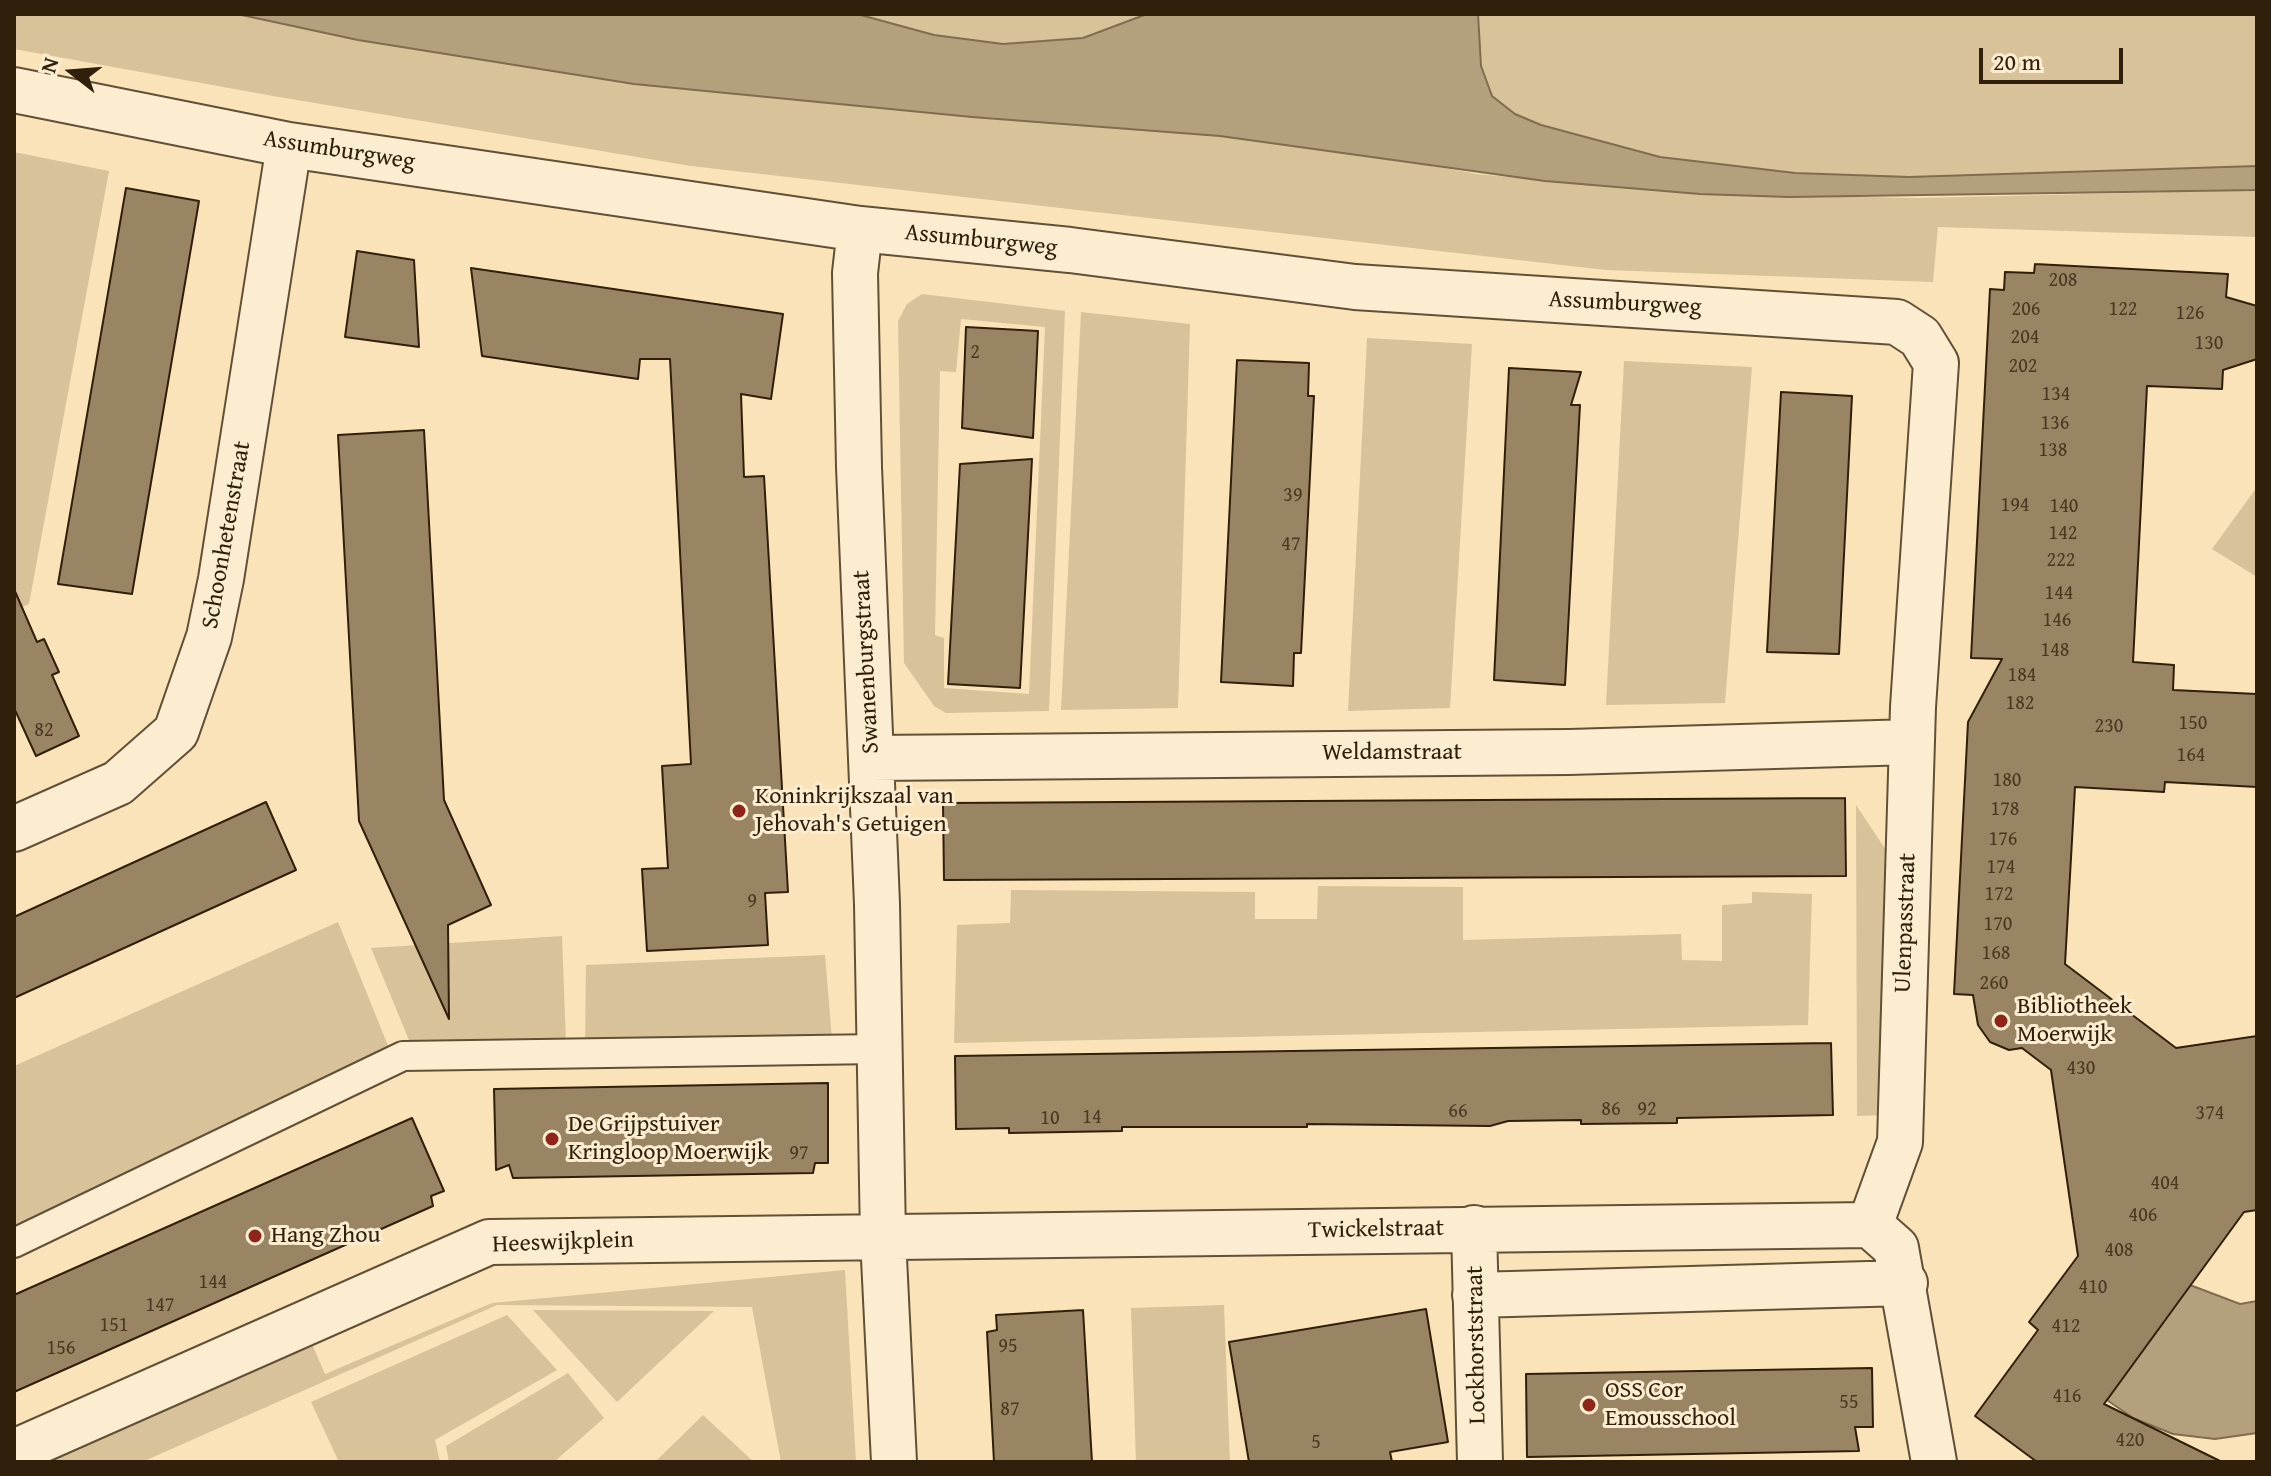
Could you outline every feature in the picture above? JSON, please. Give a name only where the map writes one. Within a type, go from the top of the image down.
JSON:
[{"type":"street","name":"Assumburgweg","points":[[14,90],[289,145],[860,229],[1070,250],[1355,287],[1897,322],[1920,337],[1936,363]]},
{"type":"street","name":"Schoonhetenstraat","points":[[14,829],[118,783],[176,732],[209,637],[221,579],[289,145]]},
{"type":"street","name":"Swanenburgstraat","points":[[860,229],[855,273],[858,452],[872,758],[883,1238]]},
{"type":"street","name":"Ulenpasstraat","points":[[1870,1225],[1900,1142],[1912,742],[1936,363]]},
{"type":"street","name":"Weldamstraat","points":[[872,758],[1569,752],[1912,742]]},
{"type":"street","name":"Twickelstraat","points":[[883,1238],[1870,1225]]},
{"type":"street","points":[[1870,1225],[1896,1248],[1905,1283],[1934,1462]]},
{"type":"street","name":"Lockhorststraat","points":[[1474,1228],[1480,1462]]},
{"type":"street","points":[[883,1238],[894,1462]]},
{"type":"street","name":"Heeswijkplein","points":[[14,1452],[489,1242],[883,1238]]},
{"type":"street","points":[[1475,1295],[1905,1283]]},
{"type":"lane","points":[[14,1243],[403,1056],[879,1049]]},
{"type":"shaded area","points":[[14,14],[237,14],[358,40],[634,84],[972,117],[1220,136],[1362,153],[1477,174],[1700,194],[1919,198],[2257,190],[2257,237],[1938,227],[1933,282],[1606,270],[691,166],[14,49]]},
{"type":"shaded area","points":[[237,14],[857,14],[934,35],[1003,44],[1083,38],[1147,14],[1478,14],[1481,66],[1492,96],[1515,114],[1541,125],[1660,157],[1795,173],[1909,177],[2257,166],[2257,190],[1789,197],[1700,194],[1545,181],[1220,136],[972,117],[634,84],[358,40]]},
{"type":"shaded area","points":[[857,14],[1147,14],[1083,38],[1003,44],[934,35]]},
{"type":"shaded area","points":[[1478,14],[2257,14],[2257,166],[1909,177],[1795,173],[1661,157],[1541,125],[1515,114],[1492,96],[1481,66]]},
{"type":"shaded area","points":[[14,152],[109,171],[29,604],[14,611]]},
{"type":"shaded area","points":[[922,294],[1065,311],[1049,711],[946,713],[934,706],[904,663],[898,321],[907,304]],"holes":[[[961,319],[1045,327],[1029,694],[944,688],[944,638],[935,635],[940,371],[956,372]]]},
{"type":"shaded area","points":[[1081,312],[1190,324],[1178,708],[1061,710]]},
{"type":"shaded area","points":[[1367,338],[1472,344],[1450,708],[1348,711]]},
{"type":"shaded area","points":[[1624,361],[1752,367],[1725,703],[1606,705]]},
{"type":"shaded area","points":[[2257,487],[2257,577],[2212,549]]},
{"type":"shaded area","points":[[1856,805],[1890,856],[1887,1115],[1857,1116]]},
{"type":"shaded area","points":[[1318,886],[1463,887],[1463,940],[1681,934],[1682,960],[1722,961],[1722,905],[1752,903],[1752,892],[1812,894],[1808,1025],[954,1043],[957,925],[1010,923],[1011,890],[1255,892],[1255,919],[1317,919]]},
{"type":"shaded area","points":[[338,922],[391,1053],[14,1233],[14,1066]]},
{"type":"shaded area","points":[[562,936],[566,1043],[411,1045],[371,948]]},
{"type":"shaded area","points":[[825,955],[832,1039],[585,1046],[586,965]]},
{"type":"shaded area","points":[[845,1270],[856,1462],[781,1462],[752,1307],[497,1305],[142,1462],[26,1462],[311,1342],[325,1374],[492,1303]]},
{"type":"shaded area","points":[[2190,1285],[2240,1304],[2257,1301],[2257,1433],[2215,1439],[2173,1434],[2133,1418],[2107,1400]]},
{"type":"shaded area","points":[[1224,1305],[1230,1462],[1136,1462],[1131,1308]]},
{"type":"shaded area","points":[[533,1310],[714,1311],[617,1402]]},
{"type":"shaded area","points":[[507,1315],[557,1370],[435,1440],[440,1462],[339,1462],[311,1402]]},
{"type":"shaded area","points":[[568,1373],[604,1418],[554,1462],[449,1462],[446,1446]]},
{"type":"shaded area","points":[[703,1415],[754,1462],[655,1462]]},
{"type":"building","points":[[126,188],[199,201],[132,594],[58,584]]},
{"type":"building","points":[[357,251],[414,260],[419,347],[345,337]]},
{"type":"building","points":[[2035,264],[2228,274],[2226,297],[2257,306],[2257,359],[2223,370],[2222,389],[2147,386],[2133,662],[2174,665],[2173,690],[2257,694],[2257,787],[2165,782],[2164,792],[2075,787],[2065,964],[2176,1048],[2257,1036],[2257,1210],[2244,1212],[2104,1404],[2222,1462],[2037,1462],[1975,1416],[2038,1330],[2029,1322],[2078,1256],[2051,1070],[2022,1048],[2009,1050],[1990,1042],[1978,1025],[1973,995],[1954,994],[1968,722],[2002,659],[1971,658],[1990,289],[2004,290],[2005,272],[2034,273]]},
{"type":"building","points":[[471,268],[783,314],[771,399],[741,394],[744,477],[764,476],[788,892],[765,893],[768,945],[647,951],[642,869],[668,868],[662,766],[691,764],[670,359],[640,359],[638,379],[482,356]]},
{"type":"building","points":[[966,327],[1038,331],[1033,438],[962,428]]},
{"type":"building","points":[[1237,360],[1309,363],[1308,396],[1314,396],[1301,653],[1294,653],[1293,686],[1221,682]]},
{"type":"building","points":[[1509,368],[1581,372],[1571,405],[1580,405],[1565,685],[1494,680]]},
{"type":"building","points":[[1781,392],[1852,396],[1839,654],[1767,652]]},
{"type":"building","points":[[424,430],[444,800],[491,905],[448,925],[449,1019],[359,821],[338,435]]},
{"type":"building","points":[[1032,459],[1020,688],[948,684],[960,464]]},
{"type":"building","points":[[14,589],[37,642],[44,639],[59,672],[52,675],[79,736],[36,756],[14,708]]},
{"type":"building","points":[[1845,798],[1846,876],[944,880],[943,803]]},
{"type":"building","points":[[266,802],[296,870],[14,998],[14,917]]},
{"type":"building","points":[[1831,1043],[1833,1115],[1677,1118],[1677,1123],[1508,1121],[1490,1126],[1307,1124],[1307,1127],[1122,1127],[1122,1131],[1009,1133],[1009,1128],[956,1129],[955,1056]]},
{"type":"building","points":[[828,1083],[828,1163],[815,1163],[813,1173],[513,1178],[509,1165],[496,1170],[494,1089]]},
{"type":"building","points":[[412,1118],[444,1191],[431,1196],[433,1206],[14,1392],[14,1295]]},
{"type":"building","points":[[1426,1309],[1448,1442],[1390,1452],[1392,1462],[1249,1462],[1229,1342]]},
{"type":"building","points":[[1083,1310],[1092,1462],[994,1462],[987,1332],[997,1330],[996,1315]]},
{"type":"building","points":[[1872,1368],[1873,1427],[1855,1427],[1859,1451],[1527,1457],[1526,1374]]},
{"type":"place","name":"Koninkrijkszaal van Jehovah's Getuigen","points":[[739,811]]},
{"type":"place","name":"Bibliotheek Moerwijk","points":[[2001,1021]]},
{"type":"place","name":"De Grijpstuiver Kringloop Moerwijk","points":[[552,1139]]},
{"type":"place","name":"Hang Zhou","points":[[255,1236]]},
{"type":"place","name":"OSS Cor Emousschool","points":[[1589,1405]]}]
